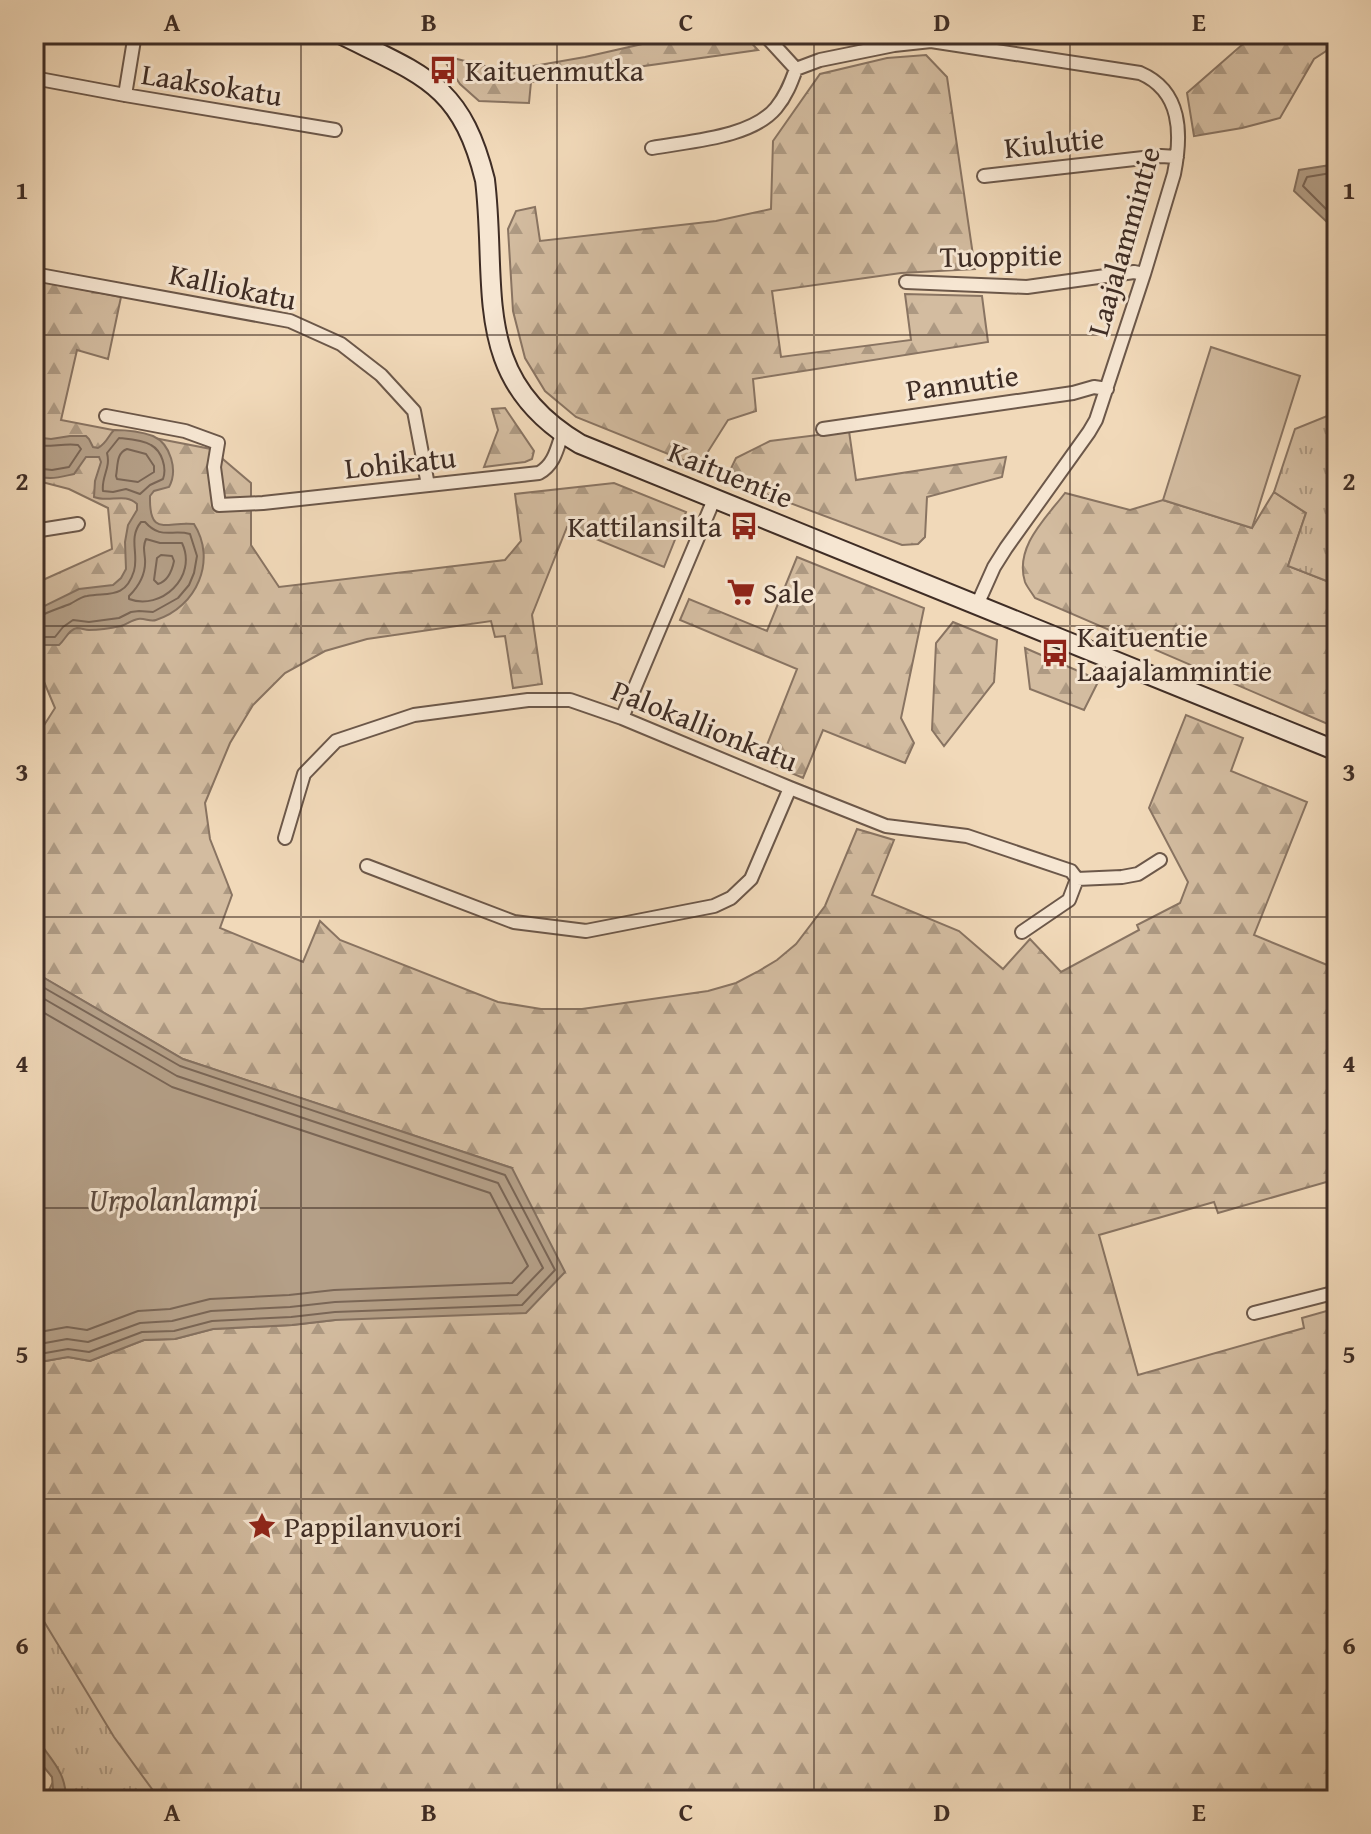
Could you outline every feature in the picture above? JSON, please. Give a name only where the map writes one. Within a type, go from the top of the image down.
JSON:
[{"type":"street","points":[[125,95],[135,34]]},
{"type":"street","name":"Kaituentie","points":[[340,34],[421,74],[449,98],[463,118],[485,180],[492,304],[498,342],[513,380],[533,409],[562,434],[580,444],[1337,751]]},
{"type":"street","points":[[652,148],[732,133],[756,125],[775,110],[787,93],[796,69],[764,34]]},
{"type":"street","name":"Laajalammintie","points":[[796,69],[820,60],[931,41],[1140,73],[1153,79],[1168,94],[1175,112],[1177,157],[1168,194],[1096,420],[1006,548],[977,605]]},
{"type":"street","name":"Laaksokatu","points":[[34,78],[335,130]]},
{"type":"street","name":"Kiulutie","points":[[984,176],[1161,156],[1177,157]]},
{"type":"street","name":"Tuoppitie","points":[[906,282],[1027,287],[1134,272],[1144,274]]},
{"type":"street","name":"Kalliokatu","points":[[34,274],[290,321],[341,344],[381,375],[414,411],[428,485]]},
{"type":"street","name":"Pannutie","points":[[823,429],[1073,393],[1094,387],[1107,389]]},
{"type":"street","name":"Lohikatu","points":[[106,416],[185,431],[218,443],[214,467],[219,505],[539,473],[552,462],[562,434]]},
{"type":"street","points":[[622,718],[715,497]]},
{"type":"street","points":[[34,531],[78,524]]},
{"type":"street","name":"Palokallionkatu","points":[[285,838],[304,774],[336,741],[414,715],[528,700],[570,700],[622,718],[886,826],[967,836],[1071,871],[1077,879]]},
{"type":"street","points":[[367,866],[514,922],[586,931],[714,906],[731,898],[751,879],[790,788]]},
{"type":"street","points":[[1022,932],[1069,900],[1077,879],[1138,874],[1160,860]]},
{"type":"street","points":[[1254,1313],[1337,1292]]},
{"type":"green space","points":[[676,34],[743,34],[758,50],[531,82],[529,103],[479,101],[460,84],[444,60],[445,56],[505,71],[585,57]]},
{"type":"green space","points":[[1247,34],[1337,34],[1337,44],[1314,59],[1280,118],[1194,136],[1187,93],[1243,44]]},
{"type":"green space","points":[[926,55],[947,77],[975,269],[901,273],[772,291],[781,357],[911,340],[905,294],[982,296],[988,342],[753,379],[756,411],[728,420],[704,458],[688,462],[576,417],[545,391],[525,358],[513,311],[508,229],[516,211],[535,207],[540,241],[716,221],[771,209],[773,141],[820,74],[887,58]]},
{"type":"green space","points":[[34,280],[121,297],[108,359],[77,350],[61,420],[211,449],[251,483],[251,545],[279,587],[505,560],[521,541],[515,494],[614,483],[686,512],[664,567],[567,527],[532,615],[542,684],[513,688],[505,636],[495,637],[491,621],[367,639],[325,651],[285,673],[253,705],[230,743],[205,803],[210,839],[232,895],[220,928],[303,962],[320,921],[340,940],[498,1002],[541,1009],[582,1009],[708,991],[736,983],[757,972],[796,944],[825,906],[857,829],[894,840],[872,895],[959,931],[1003,969],[1030,939],[1061,972],[1139,930],[1137,925],[1180,903],[1188,882],[1149,808],[1186,715],[1243,738],[1231,771],[1307,802],[1254,935],[1337,969],[1337,1179],[1218,1213],[1214,1202],[1099,1235],[1138,1375],[1304,1328],[1302,1318],[1337,1308],[1337,1800],[66,1800],[34,1733],[34,1363],[68,1357],[90,1361],[144,1340],[175,1339],[213,1329],[335,1320],[512,1168],[183,1059],[34,972],[34,741],[55,708],[34,658],[34,584],[112,549],[108,508],[69,489],[34,480]]},
{"type":"green space","points":[[1211,347],[1300,376],[1252,528],[1163,500]]},
{"type":"green space","points":[[505,408],[534,451],[532,459],[484,467],[498,430],[492,409]]},
{"type":"green space","points":[[1337,412],[1337,585],[1288,566],[1306,513],[1274,492],[1295,429]]},
{"type":"green space","points":[[849,431],[856,480],[1006,457],[1002,477],[927,497],[925,537],[918,544],[902,545],[726,479],[736,458],[770,441]]},
{"type":"green space","points":[[1274,492],[1306,513],[1288,566],[1337,585],[1337,728],[1035,598],[1025,582],[1023,569],[1028,545],[1065,493],[1130,510],[1163,500],[1252,528]]},
{"type":"green space","points":[[797,557],[924,608],[901,718],[914,743],[905,763],[823,730],[803,778],[761,760],[797,669],[680,620],[689,599],[767,631]]},
{"type":"green space","points":[[953,622],[997,640],[994,682],[944,746],[932,730],[936,643]]},
{"type":"green space","points":[[1025,648],[1099,680],[1084,710],[1030,689]]},
{"type":"green space","points":[[34,1605],[114,1737],[160,1800],[44,1800],[54,1780],[34,1746]]},
{"type":"water","points":[[1337,164],[1337,248],[1327,222],[1294,191],[1299,170]]},
{"type":"water","points":[[114,430],[153,436],[168,451],[173,466],[172,481],[169,487],[154,491],[150,496],[150,509],[156,523],[161,525],[194,524],[204,552],[199,581],[182,605],[156,620],[138,619],[101,629],[77,628],[69,632],[59,645],[34,645],[34,611],[79,589],[113,585],[121,578],[126,569],[128,525],[137,504],[122,498],[94,497],[101,462],[99,457],[86,457],[74,474],[48,478],[38,476],[34,473],[34,437],[86,436],[93,447],[98,448]]},
{"type":"water","name":"Urpolanlampi","points":[[34,972],[183,1059],[512,1168],[565,1272],[526,1313],[335,1320],[213,1329],[175,1339],[144,1340],[90,1361],[68,1357],[34,1363]]},
{"type":"water","points":[[34,1733],[60,1772],[66,1800],[54,1800],[52,1777],[34,1750]]},
{"type":"place","name":"Kaituenmutka","points":[[443,70]]},
{"type":"place","name":"Kattilansilta","points":[[744,526]]},
{"type":"place","name":"Sale","points":[[741,592]]},
{"type":"place","name":"Kaituentie Laajalammintie","points":[[1055,653]]},
{"type":"place","name":"Pappilanvuori","points":[[262,1526]]}]
